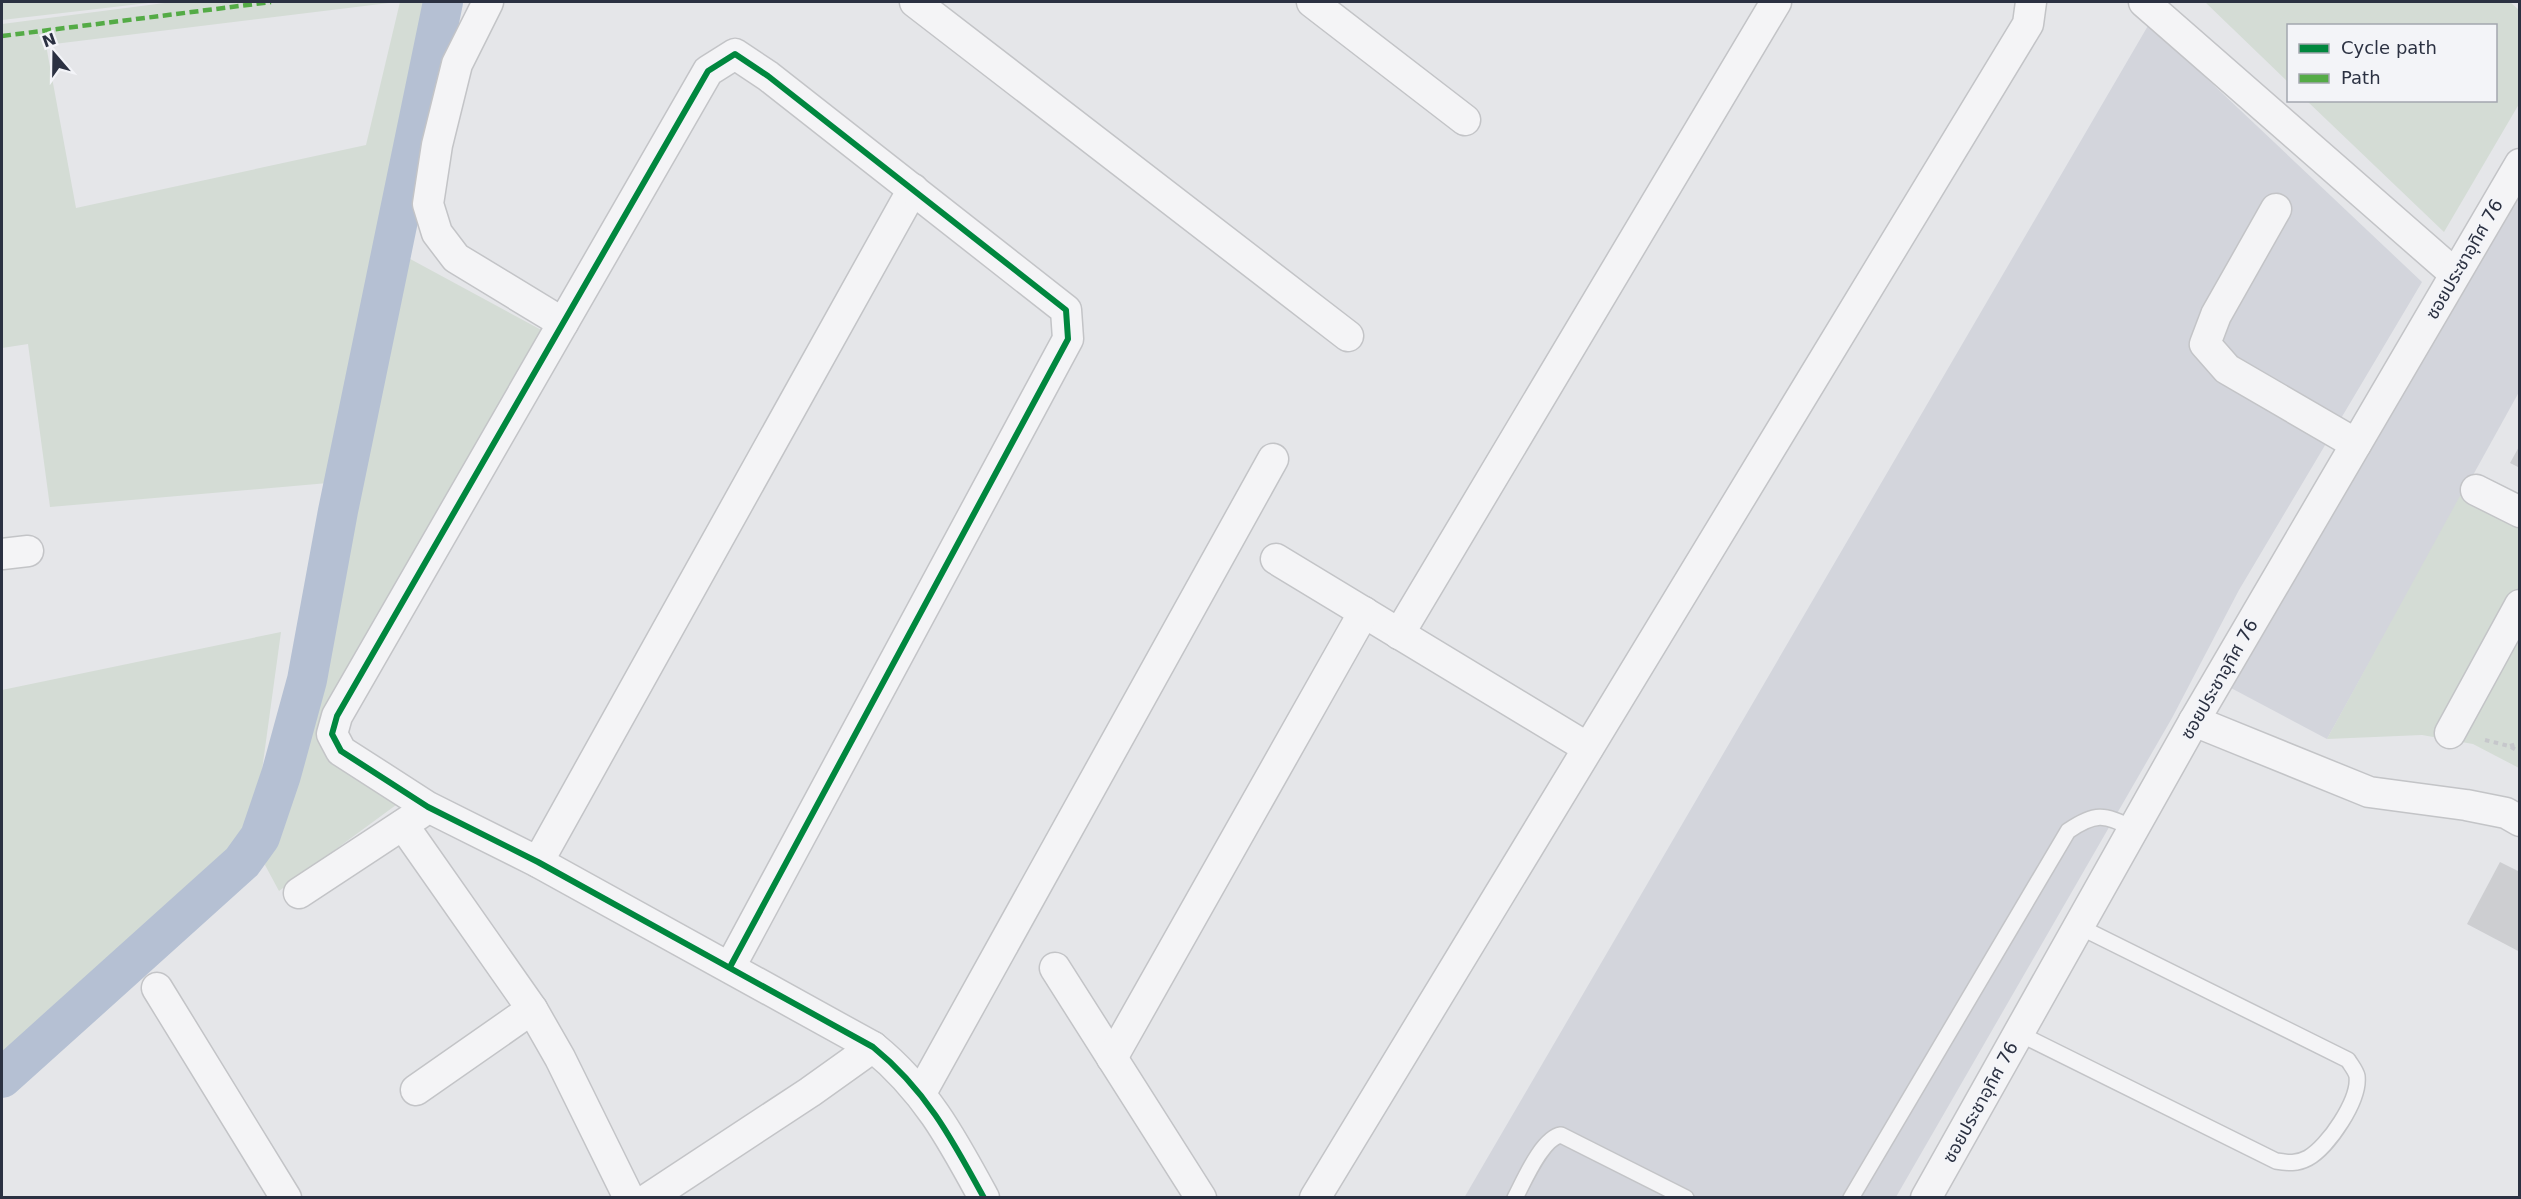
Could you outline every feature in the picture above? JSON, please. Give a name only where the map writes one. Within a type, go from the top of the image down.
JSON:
[{"type":"street","points":[[488,2],[458,64],[436,145],[428,204],[437,233],[456,258],[563,323]]},
{"type":"street","points":[[915,2],[1348,336]]},
{"type":"street","points":[[1312,2],[1465,120]]},
{"type":"street","points":[[1399,634],[1776,2]]},
{"type":"street","points":[[1315,1197],[2028,24],[2031,2]]},
{"type":"street","points":[[2144,2],[2455,274]]},
{"type":"street","points":[[730,967],[1068,339],[1066,310],[768,76],[735,54],[708,70],[337,717],[332,734],[341,751],[428,807],[538,862],[873,1047],[899,1069],[921,1093],[955,1144],[984,1197]]},
{"type":"street","name":"ซอยประชาอุทิศ 76","points":[[1926,1197],[2194,721],[2520,164]]},
{"type":"street","points":[[538,862],[913,189]]},
{"type":"street","points":[[2276,209],[2216,315],[2205,344],[2227,369],[2356,444]]},
{"type":"street","points":[[921,1093],[1273,459]]},
{"type":"street","points":[[2476,490],[2520,512]]},
{"type":"street","points":[[1276,559],[1588,748]]},
{"type":"street","points":[[2450,733],[2520,605]]},
{"type":"street","points":[[1112,1058],[1364,612]]},
{"type":"street","points":[[2194,721],[2368,792],[2506,813],[2520,821]]},
{"type":"street","points":[[299,893],[428,807]]},
{"type":"street","points":[[403,825],[532,1009],[560,1058],[629,1197]]},
{"type":"street","points":[[1055,968],[1201,1197]]},
{"type":"street","points":[[158,988],[285,1197]]},
{"type":"street","points":[[416,1090],[532,1009]]},
{"type":"street","points":[[649,1197],[791,1106],[873,1047]]},
{"type":"lane","points":[[1851,1197],[2068,831],[2085,820],[2099,817],[2116,820],[2133,829]]},
{"type":"lane","points":[[2018,1034],[2276,1161],[2292,1164],[2308,1158],[2325,1144],[2356,1096],[2357,1075],[2348,1060],[2078,926]]},
{"type":"lane","points":[[1515,1197],[1544,1147],[1554,1136],[1561,1135],[1686,1197]]},
{"type":"path","points":[[2520,743],[2509,746],[2520,752]]},
{"type":"shaded area","points":[[2,2],[157,2],[2,20]]},
{"type":"shaded area","points":[[172,2],[397,2],[46,45],[76,208],[366,145],[400,2],[432,2],[387,244],[328,483],[50,507],[28,344],[2,348],[2,24]]},
{"type":"shaded area","points":[[2205,2],[2510,2],[2519,10],[2519,104],[2444,232],[2308,102],[2497,102],[2497,24],[2287,24],[2287,81]]},
{"type":"shaded area","points":[[2149,24],[2422,282],[2239,590],[2172,718],[1896,1197],[1464,1198]]},
{"type":"shaded area","points":[[2519,187],[2519,392],[2327,739],[2231,688]]},
{"type":"shaded area","points":[[401,254],[547,333],[322,739],[396,805],[279,891],[265,865],[299,756]]},
{"type":"shaded area","points":[[2461,494],[2519,527],[2519,768],[2473,744],[2422,735],[2327,739]]},
{"type":"shaded area","points":[[281,632],[255,821],[230,858],[2,1053],[2,690]]},
{"type":"building","points":[[2520,445],[2520,468],[2510,463]]},
{"type":"building","points":[[2500,862],[2520,872],[2520,952],[2467,924]]},
{"type":"waterway","points":[[2,1078],[242,862],[260,837],[281,775],[307,680],[338,511],[443,2]]},
{"type":"marked path","points":[[2,36],[271,2]]},
{"type":"cycle path","points":[[730,967],[1068,339],[1066,310],[768,76],[735,54],[708,71],[337,716],[332,734],[341,751],[428,807],[538,862],[873,1047],[892,1063],[923,1098],[949,1136],[984,1198]]}]
